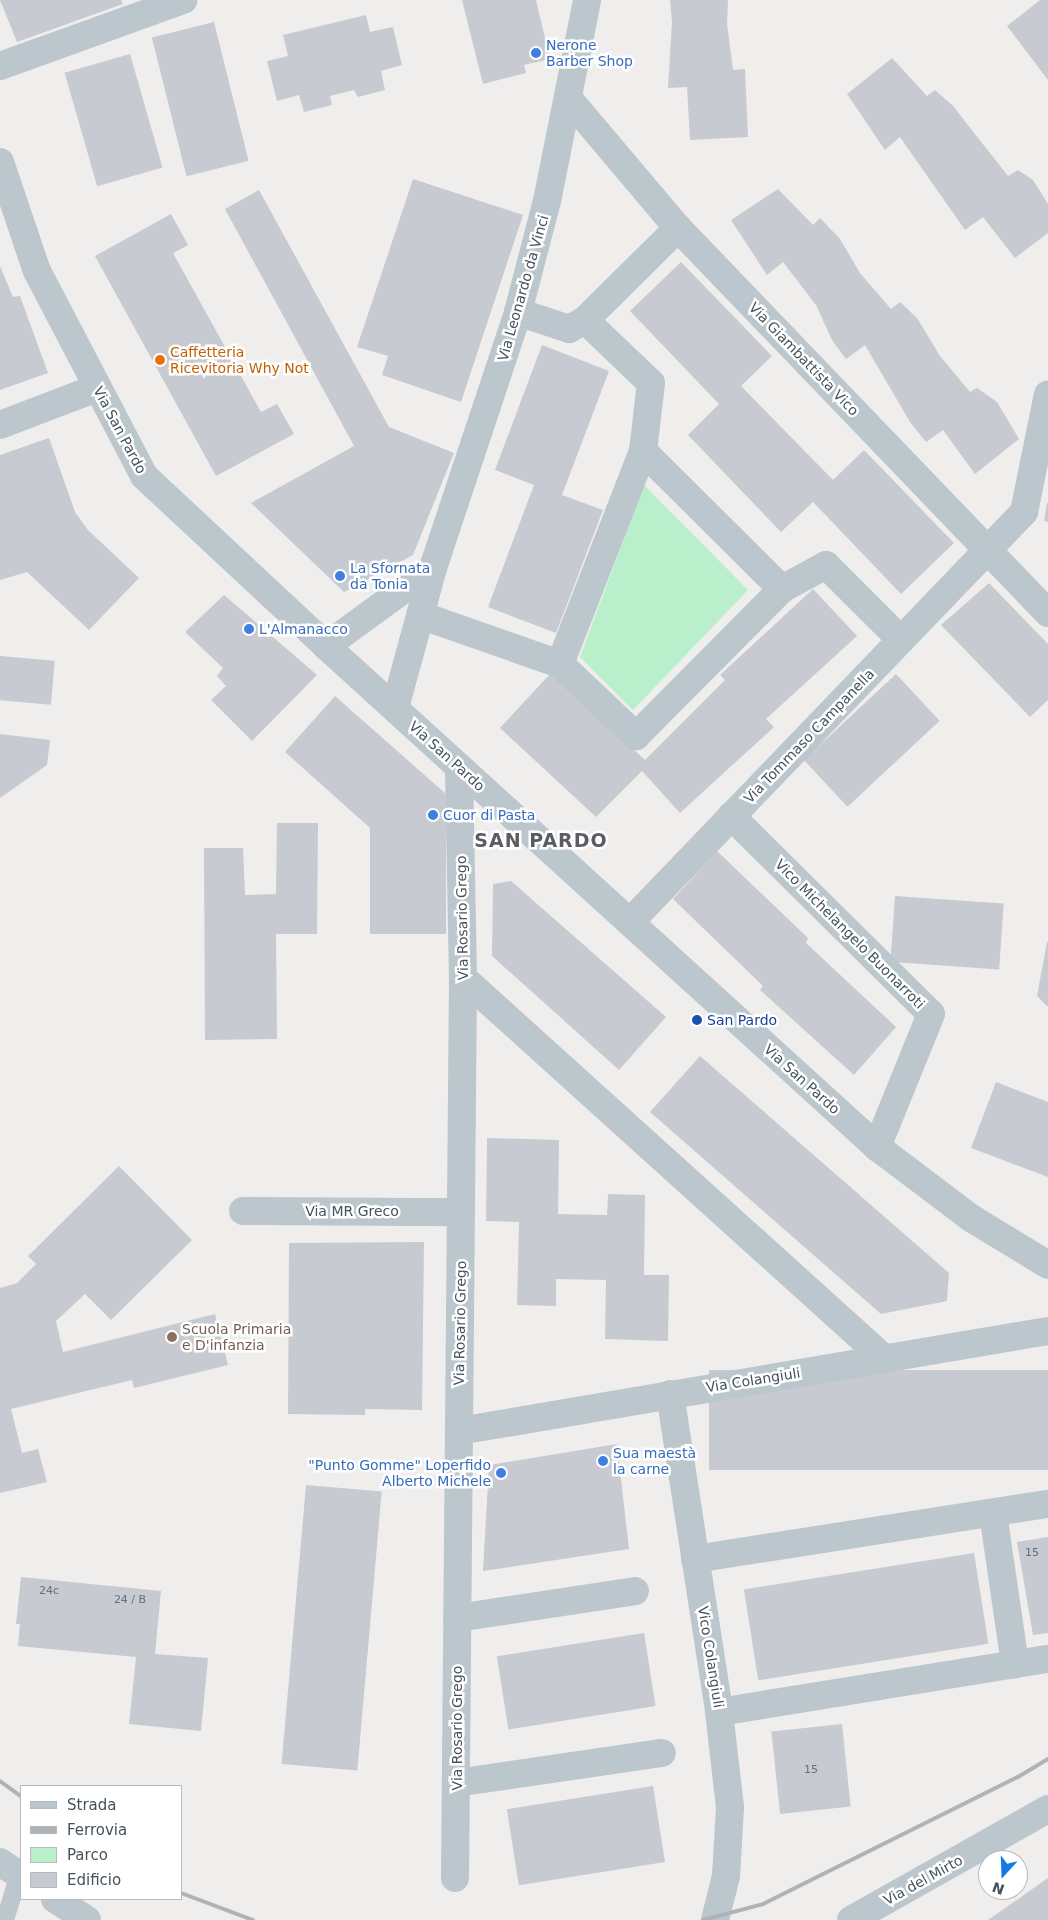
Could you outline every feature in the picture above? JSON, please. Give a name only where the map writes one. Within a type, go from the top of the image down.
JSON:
[{"type":"street","points":[[0,66],[183,0]]},
{"type":"street","name":"Via Leonardo da Vinci","points":[[395,708],[433,568],[518,312],[547,201],[587,0]]},
{"type":"street","name":"Via Giambattista Vico","points":[[568,98],[678,228],[1048,613]]},
{"type":"street","name":"Via San Pardo","points":[[0,162],[9,217],[144,476],[326,646],[877,1147],[971,1218],[1048,1265]]},
{"type":"street","points":[[518,312],[569,329],[585,320],[678,228]]},
{"type":"street","points":[[560,664],[643,451],[651,383],[585,320]]},
{"type":"street","points":[[0,425],[97,388]]},
{"type":"street","name":"Via Tommaso Campanella","points":[[630,922],[1024,512],[1048,394]]},
{"type":"street","points":[[643,451],[782,589]]},
{"type":"street","points":[[420,616],[560,664],[636,736],[782,589],[826,565],[901,640]]},
{"type":"street","points":[[326,646],[433,568]]},
{"type":"street","name":"Via Rosario Grego","points":[[455,1878],[463,978],[459,767]]},
{"type":"street","name":"Vico Michelangelo Buonarroti","points":[[731,816],[931,1014],[877,1147]]},
{"type":"street","points":[[463,978],[885,1359]]},
{"type":"street","name":"Via MR Greco","points":[[243,1211],[461,1212]]},
{"type":"street","name":"Via Colangiuli","points":[[459,1431],[670,1394],[1048,1332]]},
{"type":"street","name":"Vico Colangiuli","points":[[670,1394],[719,1712],[730,1807],[726,1876],[715,1920]]},
{"type":"street","points":[[695,1558],[1048,1504]]},
{"type":"street","points":[[993,1513],[1015,1664]]},
{"type":"street","points":[[458,1618],[635,1590]]},
{"type":"street","points":[[719,1712],[1048,1658]]},
{"type":"street","points":[[456,1783],[662,1753]]},
{"type":"street","name":"Via del Mirto","points":[[850,1920],[1048,1809]]},
{"type":"street","points":[[57,1900],[87,1920]]},
{"type":"lane","points":[[5,1920],[13,1871]]},
{"type":"green space","points":[[644,485],[748,590],[633,710],[580,657]]},
{"type":"building","points":[[0,0],[121,0],[123,4],[17,42]]},
{"type":"building","points":[[462,0],[536,0],[550,59],[524,65],[526,73],[483,84]]},
{"type":"building","points":[[670,0],[728,0],[727,24],[733,70],[745,69],[748,137],[690,140],[687,87],[668,88],[672,22]]},
{"type":"building","points":[[1040,0],[1048,0],[1048,80],[1007,26]]},
{"type":"building","points":[[366,15],[370,32],[393,27],[402,65],[381,71],[385,90],[358,97],[354,90],[330,96],[332,105],[304,112],[299,95],[277,101],[267,61],[288,56],[283,35]]},
{"type":"building","points":[[214,22],[249,161],[186,176],[152,37]]},
{"type":"building","points":[[130,54],[163,167],[97,186],[65,73]]},
{"type":"building","points":[[892,58],[927,96],[935,90],[953,106],[1008,176],[1018,170],[1033,180],[1048,204],[1048,233],[1015,258],[983,217],[965,230],[900,137],[885,150],[847,94]]},
{"type":"building","points":[[413,179],[523,215],[461,402],[382,375],[388,356],[357,347]]},
{"type":"building","points":[[778,189],[813,225],[820,218],[840,239],[860,273],[891,309],[900,302],[917,318],[940,356],[970,392],[977,388],[997,402],[1019,439],[975,474],[943,430],[926,442],[910,422],[865,345],[846,359],[832,340],[816,305],[783,262],[767,275],[731,220]]},
{"type":"building","points":[[259,190],[389,427],[454,453],[413,555],[344,592],[251,503],[354,446],[225,209]]},
{"type":"building","points":[[171,214],[188,245],[173,253],[261,412],[277,404],[294,434],[216,476],[95,256]]},
{"type":"building","points":[[681,262],[772,356],[741,386],[833,480],[864,450],[954,543],[901,594],[813,502],[781,532],[688,435],[719,404],[630,311]]},
{"type":"building","points":[[0,266],[13,297],[20,296],[48,373],[0,390]]},
{"type":"building","points":[[542,345],[609,371],[562,495],[603,510],[556,633],[488,607],[534,485],[495,470]]},
{"type":"building","points":[[49,438],[75,512],[88,530],[139,578],[89,630],[27,572],[0,580],[0,455]]},
{"type":"building","points":[[1048,503],[1048,522],[1044,521]]},
{"type":"building","points":[[989,583],[1048,644],[1048,700],[1030,717],[941,625]]},
{"type":"building","points":[[813,589],[857,636],[766,719],[774,727],[680,813],[642,771],[596,817],[500,728],[551,673],[645,760],[725,680],[720,675]]},
{"type":"building","points":[[224,595],[317,675],[252,741],[211,700],[226,686],[217,676],[223,668],[185,632]]},
{"type":"building","points":[[0,656],[55,661],[51,705],[0,700]]},
{"type":"building","points":[[896,674],[940,721],[847,807],[804,760]]},
{"type":"building","points":[[335,696],[446,794],[446,934],[370,934],[370,828],[285,752]]},
{"type":"building","points":[[0,734],[50,740],[47,765],[0,798]]},
{"type":"building","points":[[277,823],[318,823],[317,934],[276,934],[277,1039],[205,1040],[204,848],[243,848],[245,895],[276,894]]},
{"type":"building","points":[[717,851],[808,938],[806,943],[896,1027],[854,1075],[760,990],[763,986],[673,899]]},
{"type":"building","points":[[511,881],[666,1017],[619,1070],[492,956],[493,884]]},
{"type":"building","points":[[895,896],[1004,904],[999,969],[890,962]]},
{"type":"building","points":[[1048,942],[1048,1007],[1037,996]]},
{"type":"building","points":[[700,1056],[949,1273],[947,1301],[881,1314],[650,1112]]},
{"type":"building","points":[[996,1082],[1048,1102],[1048,1177],[971,1148]]},
{"type":"building","points":[[487,1138],[559,1140],[558,1214],[607,1215],[608,1194],[645,1195],[644,1275],[669,1275],[668,1341],[605,1339],[606,1280],[556,1279],[556,1306],[517,1305],[519,1222],[486,1221]]},
{"type":"building","name":"Scuola Primaria e D'infanzia","points":[[119,1166],[192,1240],[111,1320],[85,1294],[56,1321],[63,1352],[215,1314],[228,1365],[134,1388],[132,1380],[11,1409],[22,1453],[38,1449],[47,1482],[0,1493],[0,1288],[17,1283],[36,1264],[28,1256]]},
{"type":"building","points":[[424,1242],[422,1410],[365,1409],[365,1415],[288,1414],[289,1243]]},
{"type":"building","points":[[709,1370],[1048,1370],[1048,1470],[709,1470]]},
{"type":"building","points":[[617,1444],[629,1549],[483,1571],[489,1465]]},
{"type":"building","points":[[306,1485],[382,1492],[357,1771],[282,1764]]},
{"type":"building","points":[[1048,1537],[1048,1633],[1033,1635],[1017,1542]]},
{"type":"building","points":[[974,1553],[988,1644],[758,1680],[744,1589]]},
{"type":"building","points":[[21,1577],[161,1591],[155,1654],[208,1658],[201,1731],[129,1724],[136,1657],[18,1646],[20,1624],[16,1624]]},
{"type":"building","points":[[644,1633],[656,1706],[508,1729],[497,1656]]},
{"type":"building","points":[[842,1724],[851,1807],[780,1814],[771,1731]]},
{"type":"building","points":[[653,1786],[665,1862],[519,1885],[507,1809]]},
{"type":"building","points":[[1048,1878],[1048,1920],[988,1920],[1017,1900],[1028,1900],[1028,1892]]},
{"type":"railway","points":[[703,1920],[763,1904],[1018,1777],[1048,1759]]},
{"type":"railway","points":[[0,1781],[20,1795]]},
{"type":"railway","points":[[182,1893],[253,1920]]},
{"type":"place","name":"Nerone Barber Shop","points":[[536,53]]},
{"type":"place","name":"Caffetteria Ricevitoria Why Not","points":[[160,360]]},
{"type":"place","name":"La Sfornata da Tonia","points":[[340,576]]},
{"type":"place","name":"L'Almanacco","points":[[249,629]]},
{"type":"place","name":"Cuor di Pasta","points":[[433,815]]},
{"type":"place","name":"San Pardo","points":[[697,1020]]},
{"type":"place","name":"Scuola Primaria e D'infanzia","points":[[172,1337]]},
{"type":"place","name":"Sua maestà la carne","points":[[603,1461]]},
{"type":"place","name":"\"Punto Gomme\" Loperfido Alberto Michele","points":[[501,1473]]},
{"type":"district","name":"SAN PARDO","points":[[541,841]]}]
